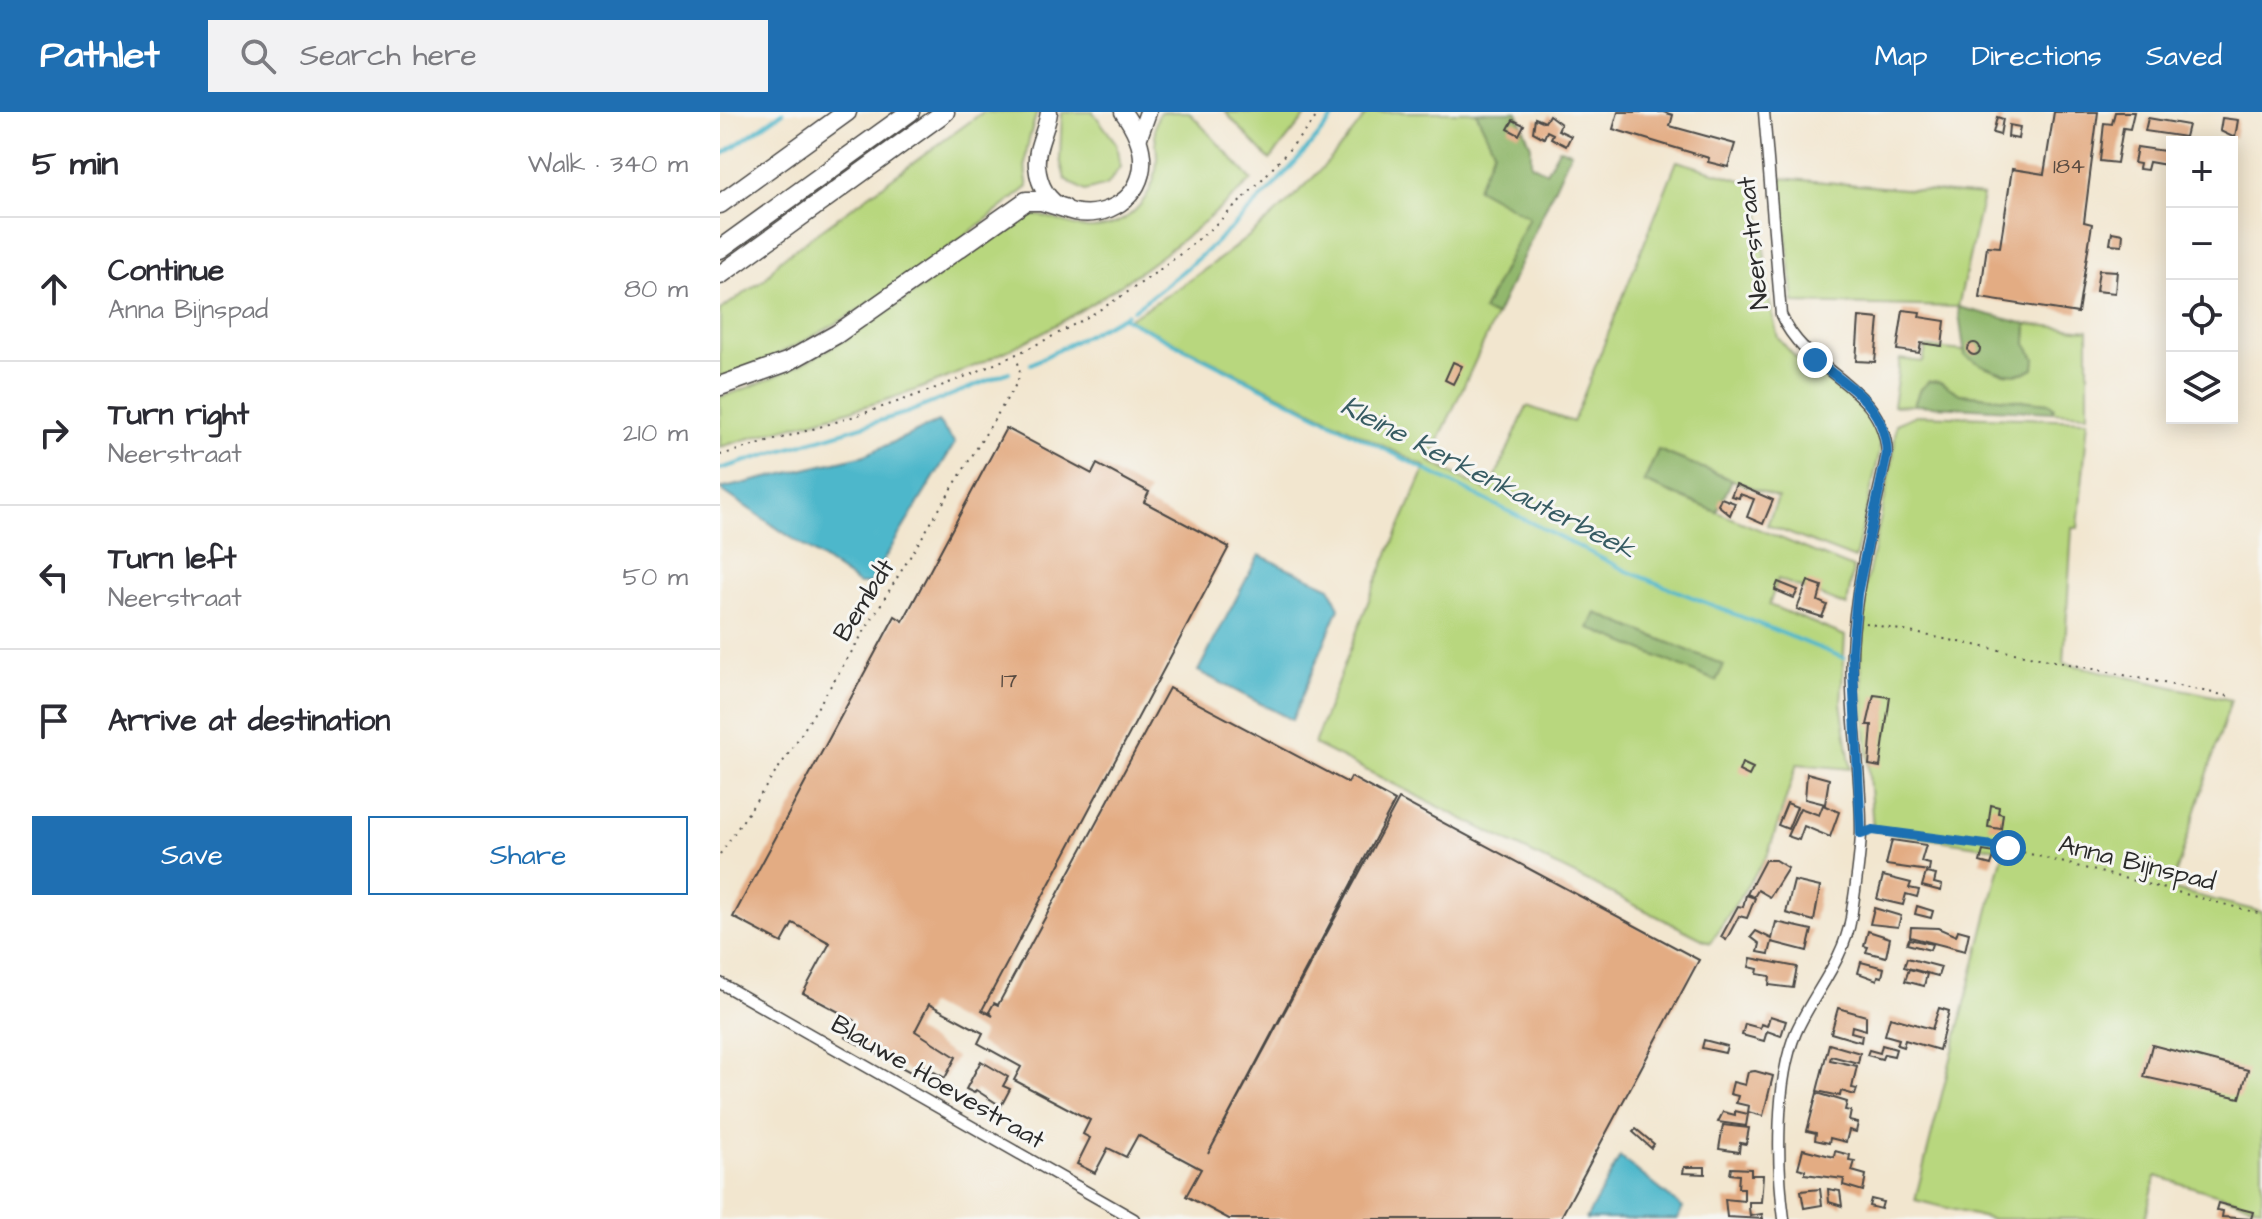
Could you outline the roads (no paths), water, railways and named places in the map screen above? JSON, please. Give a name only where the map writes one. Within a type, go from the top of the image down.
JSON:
[{"type":"highway","points":[[720,204],[847,112]]},
{"type":"highway","points":[[720,249],[910,112]]},
{"type":"highway","points":[[720,275],[945,112]]},
{"type":"highway","points":[[1049,112],[1037,165],[1047,194],[1064,208]]},
{"type":"highway","points":[[720,386],[787,362],[837,334],[1018,205],[1041,201],[1087,215],[1101,214],[1117,207],[1131,195],[1144,162],[1139,137],[1123,112]]},
{"type":"highway","points":[[1139,137],[1148,112]]},
{"type":"street","name":"Neerstraat","points":[[1764,112],[1781,315],[1790,336],[1875,409],[1886,433],[1887,454],[1854,621],[1852,698],[1861,834],[1850,922],[1835,961],[1803,1018],[1788,1056],[1780,1189],[1784,1219]]},
{"type":"street","name":"Blauwe Hoevestraat","points":[[720,983],[1134,1219]]},
{"type":"water","points":[[938,422],[955,443],[869,584],[859,584],[720,489],[865,455]]},
{"type":"water","points":[[1259,555],[1330,587],[1339,608],[1292,720],[1198,671]]},
{"type":"water","points":[[1620,1157],[1683,1208],[1677,1219],[1586,1219]]},
{"type":"waterway","points":[[720,156],[783,112]]},
{"type":"waterway","points":[[1133,310],[1190,266],[1242,218],[1292,167],[1338,112]]},
{"type":"waterway","points":[[1031,364],[1127,314]]},
{"type":"waterway","name":"Kleine Kerkenkauterbeek","points":[[1122,317],[1627,571],[1844,658]]},
{"type":"waterway","points":[[720,469],[909,412],[1009,372]]}]
